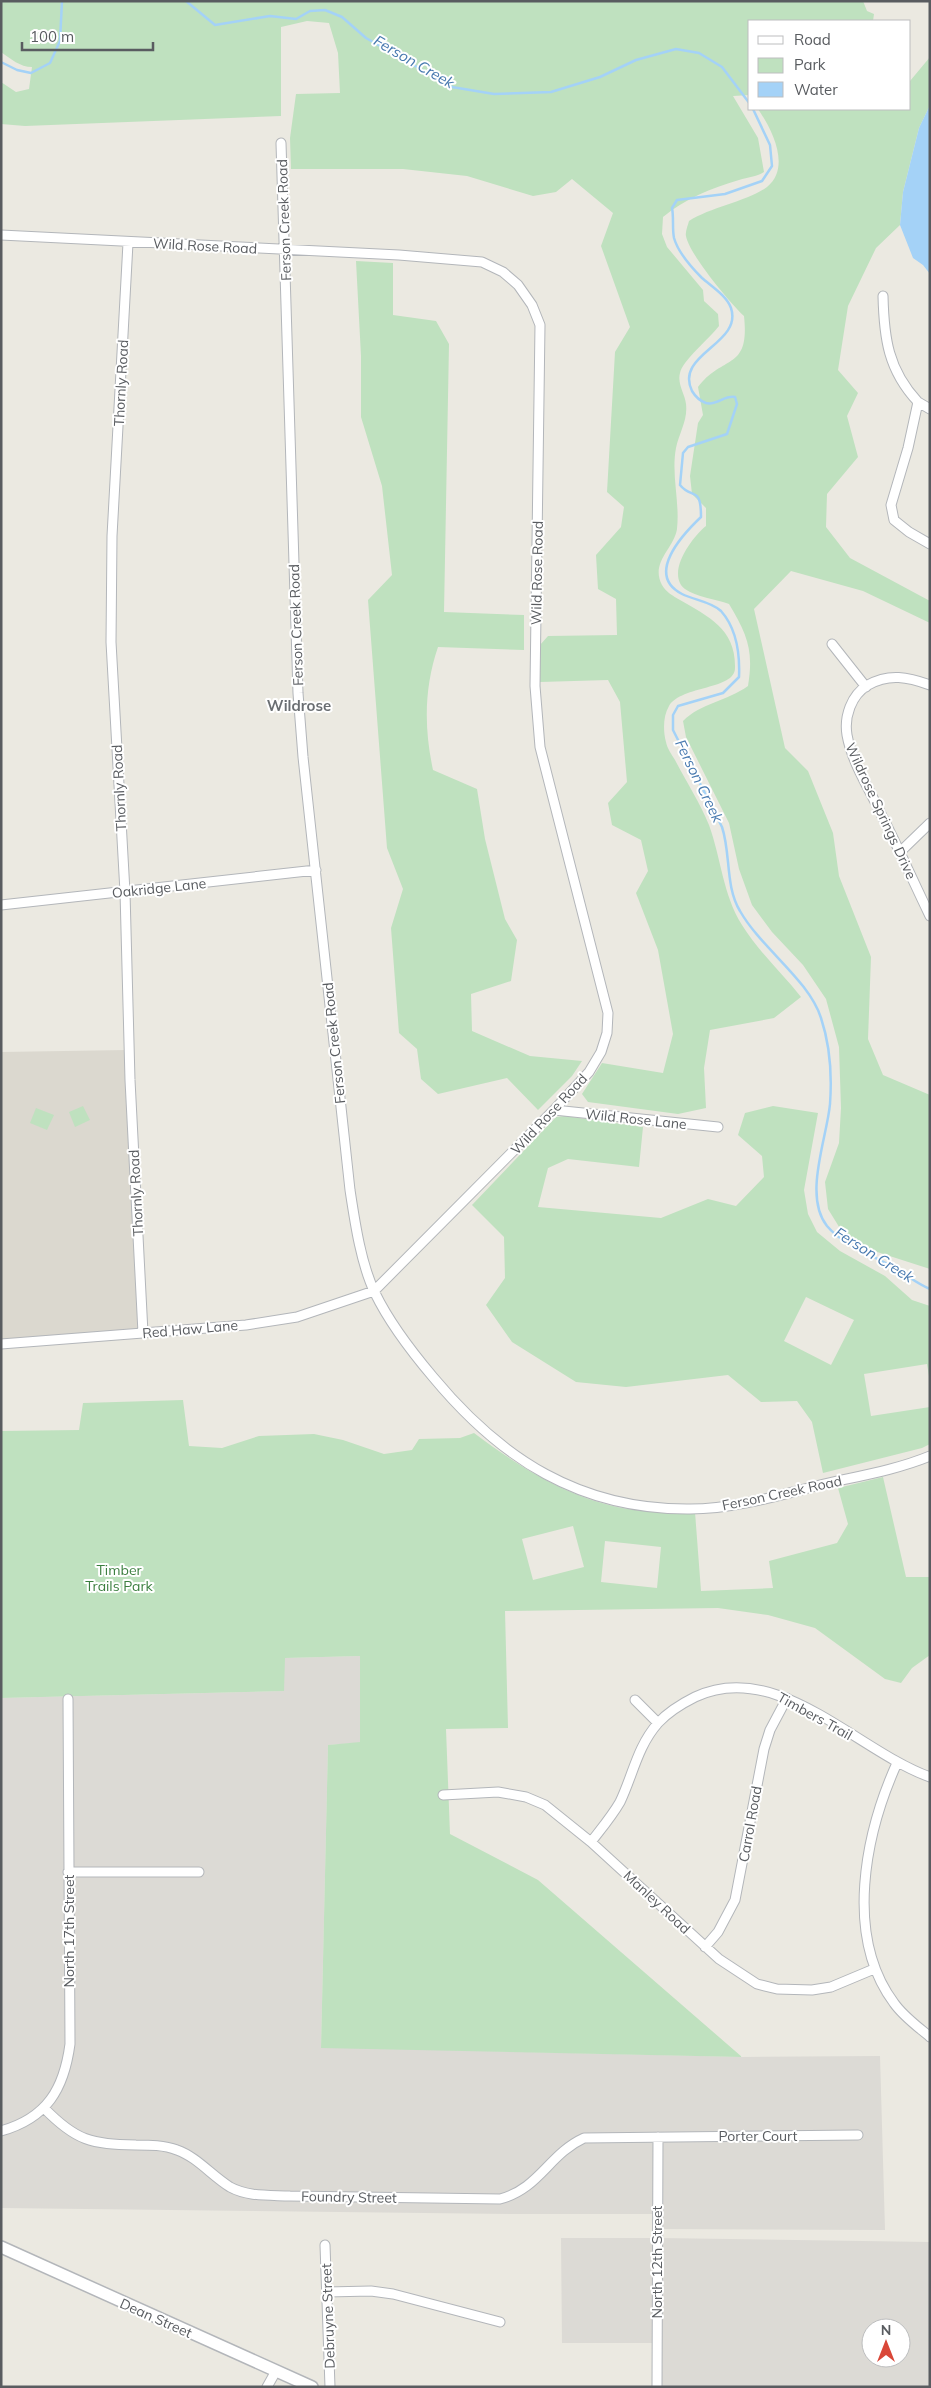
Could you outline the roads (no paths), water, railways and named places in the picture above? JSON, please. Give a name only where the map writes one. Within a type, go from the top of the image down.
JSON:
[{"type":"street","name":"Ferson Creek Road","points":[[281,143],[286,250],[298,693],[350,1190],[360,1242],[374,1291],[394,1327],[416,1357],[475,1424],[530,1465],[555,1479],[590,1494],[612,1500],[660,1507],[690,1509],[722,1506],[752,1502],[878,1472],[930,1456]]},
{"type":"street","name":"Wild Rose Road","points":[[1,235],[482,262],[503,272],[518,285],[532,305],[540,325],[535,686],[540,747],[604,992],[608,1013],[607,1033],[601,1052],[589,1072],[554,1110],[374,1291]]},
{"type":"street","name":"Thornly Road","points":[[128,242],[112,536],[112,633],[125,892],[130,1080],[143,1333]]},
{"type":"street","points":[[883,296],[884,329],[888,352],[906,389],[918,402],[930,408]]},
{"type":"street","points":[[918,402],[908,448],[891,505],[894,520],[909,532],[930,544]]},
{"type":"street","points":[[832,644],[866,687]]},
{"type":"street","name":"Wildrose Springs Drive","points":[[930,685],[912,678],[893,676],[866,687],[856,696],[848,709],[847,734],[857,765],[930,916]]},
{"type":"street","points":[[900,852],[930,824]]},
{"type":"street","name":"Oakridge Lane","points":[[1,905],[316,870]]},
{"type":"street","name":"Wild Rose Lane","points":[[554,1110],[718,1127]]},
{"type":"street","name":"Red Haw Lane","points":[[1,1344],[246,1325],[296,1317],[374,1291]]},
{"type":"street","name":"Timbers Trail","points":[[591,1842],[620,1802],[641,1747],[658,1723],[672,1710],[689,1700],[719,1689],[755,1689],[787,1698],[897,1763],[930,1777]]},
{"type":"street","name":"Carrol Road","points":[[705,1947],[718,1932],[735,1900],[764,1749],[770,1730],[787,1698]]},
{"type":"street","name":"North 17th Street","points":[[1,2131],[26,2122],[44,2108],[62,2081],[70,2044],[68,1699]]},
{"type":"street","points":[[635,1700],[658,1723]]},
{"type":"street","points":[[897,1763],[888,1785],[870,1851],[866,1875],[864,1928],[874,1969],[894,2003],[904,2016],[930,2037]]},
{"type":"street","name":"Manley Road","points":[[443,1794],[498,1792],[526,1797],[545,1806],[591,1842],[705,1947],[740,1975],[757,1984],[796,1991],[831,1986],[874,1969]]},
{"type":"street","points":[[68,1872],[199,1872]]},
{"type":"street","name":"Foundry Street","points":[[44,2108],[61,2126],[83,2139],[106,2144],[154,2145],[177,2150],[232,2187],[244,2192],[274,2196],[500,2199],[522,2191],[534,2182],[563,2150],[584,2138],[658,2136]]},
{"type":"street","name":"Porter Court","points":[[658,2136],[858,2135]]},
{"type":"street","name":"North 12th Street","points":[[657,2387],[658,2136]]},
{"type":"street","name":"Debruyne Street","points":[[325,2245],[330,2387]]},
{"type":"street","name":"Dean Street","points":[[1,2247],[312,2387]]},
{"type":"street","points":[[327,2292],[371,2291],[393,2294],[500,2322]]},
{"type":"street","points":[[267,2387],[276,2371]]},
{"type":"water","points":[[930,105],[930,274],[923,265],[913,258],[900,225],[903,192],[919,128]]},
{"type":"waterway","name":"Ferson Creek","points":[[1,62],[17,70],[31,73],[50,63],[60,41],[62,1]]},
{"type":"waterway","name":"Ferson Creek","points":[[186,1],[215,25],[270,16],[296,19],[310,11],[325,10],[342,17],[366,38],[452,87],[494,94],[551,92],[600,77],[636,60],[676,49],[699,53],[722,67],[748,101]]},
{"type":"waterway","name":"Ferson Creek","points":[[753,110],[770,145],[772,166],[762,181],[725,194],[677,200],[672,208],[674,238],[679,249],[694,270],[722,295],[731,308],[732,320],[727,331],[692,367],[689,378],[692,391],[706,403],[710,404],[735,397],[737,404],[727,434],[688,447],[683,453],[680,485],[698,497],[701,517],[677,544],[667,566],[667,576],[671,586],[682,594],[713,605],[721,611],[734,634],[739,668],[739,677],[723,693],[678,706],[673,715],[673,730],[722,827],[732,891],[740,911],[749,925],[806,990],[821,1018],[830,1061],[831,1083],[828,1118],[818,1166],[817,1199],[820,1214],[827,1226],[841,1239],[930,1289]]},
{"type":"district","name":"Wildrose","points":[[299,706]]},
{"type":"park label","name":"Timber Trails Park","points":[[119,1578]]}]
